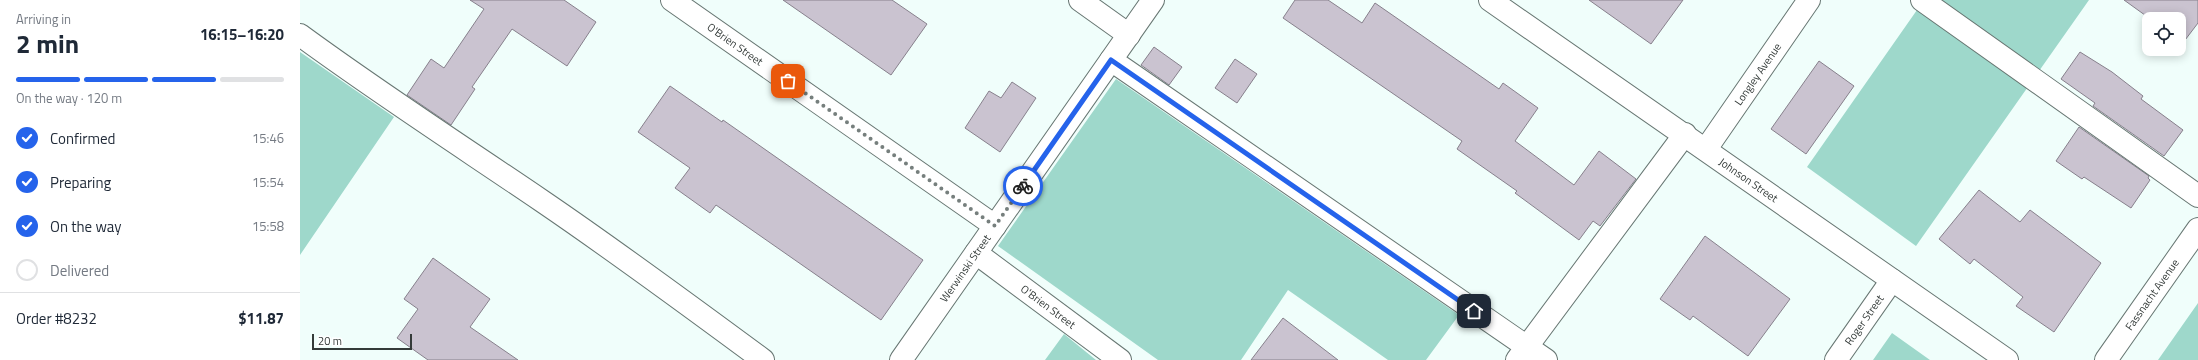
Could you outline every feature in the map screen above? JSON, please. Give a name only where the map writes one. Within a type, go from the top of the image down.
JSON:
[{"type":"street","name":"O'Brien Street","points":[[672,0],[995,226]]},
{"type":"street","points":[[1080,0],[1129,35]]},
{"type":"street","name":"Werwinski Street","points":[[901,360],[1153,0]]},
{"type":"street","name":"Longley Avenue","points":[[1706,149],[1809,0]]},
{"type":"street","points":[[1922,0],[2198,196]]},
{"type":"street","name":"Johnson Street","points":[[1494,1],[2008,360]]},
{"type":"street","points":[[300,35],[358,77],[543,201],[659,283],[763,360]]},
{"type":"street","points":[[1111,60],[1521,353],[1546,360]]},
{"type":"street","points":[[1521,353],[1685,134]]},
{"type":"street","name":"Fassnacht Avenue","points":[[2106,360],[2198,230]]},
{"type":"street","name":"O'Brien Street","points":[[976,253],[1120,360]]},
{"type":"street","name":"Roger Street","points":[[1836,360],[1892,280]]},
{"type":"green space","points":[[1924,0],[2089,0],[1916,246],[1807,167]]},
{"type":"green space","points":[[300,52],[394,117],[300,255]]},
{"type":"green space","points":[[1116,79],[1459,315],[1426,360],[1388,360],[1288,290],[1241,360],[1158,360],[998,246]]},
{"type":"green space","points":[[2198,303],[2198,360],[2158,360]]},
{"type":"green space","points":[[1892,333],[1930,360],[1873,360]]},
{"type":"green space","points":[[1064,334],[1096,360],[1045,360]]},
{"type":"building","points":[[470,0],[564,0],[596,22],[567,66],[512,29],[472,87],[475,89],[451,125],[407,95],[431,59],[444,68],[484,9]]},
{"type":"building","points":[[783,0],[892,0],[927,24],[891,75]]},
{"type":"building","points":[[1295,0],[1328,0],[1362,23],[1375,3],[1499,89],[1503,83],[1538,108],[1515,141],[1574,185],[1599,151],[1636,179],[1600,226],[1593,221],[1579,240],[1515,193],[1517,191],[1457,149],[1462,141],[1283,18]]},
{"type":"building","points":[[1589,0],[1683,0],[1651,44]]},
{"type":"building","points":[[2124,0],[2198,0],[2198,23],[2186,39],[2186,12],[2142,13]]},
{"type":"building","points":[[1154,47],[1182,67],[1169,85],[1141,65]]},
{"type":"building","points":[[2080,52],[2112,72],[2143,96],[2141,99],[2183,130],[2164,156],[2093,106],[2095,103],[2061,79]]},
{"type":"building","points":[[1235,59],[1257,74],[1237,103],[1215,88]]},
{"type":"building","points":[[1819,61],[1854,86],[1806,154],[1771,129]]},
{"type":"building","points":[[1012,82],[1036,98],[1000,152],[965,128],[989,91],[1001,98]]},
{"type":"building","points":[[670,86],[722,122],[723,120],[923,260],[881,320],[716,205],[710,213],[675,188],[690,168],[638,132]]},
{"type":"building","points":[[2079,127],[2149,176],[2148,178],[2150,180],[2131,208],[2084,177],[2082,179],[2056,161]]},
{"type":"building","points":[[1979,190],[2020,222],[2030,210],[2101,263],[2054,332],[2016,306],[2023,297],[1974,259],[1970,264],[1939,239]]},
{"type":"building","points":[[1705,236],[1790,299],[1748,356],[1693,316],[1690,320],[1660,299]]},
{"type":"building","points":[[433,258],[490,299],[470,327],[518,360],[428,360],[397,338],[418,309],[404,299]]},
{"type":"building","points":[[1283,318],[1338,360],[1251,360]]},
{"type":"way so far","points":[[788,81],[995,226],[1023,186]]},
{"type":"route","points":[[1023,186],[1111,60],[1474,311]]}]
